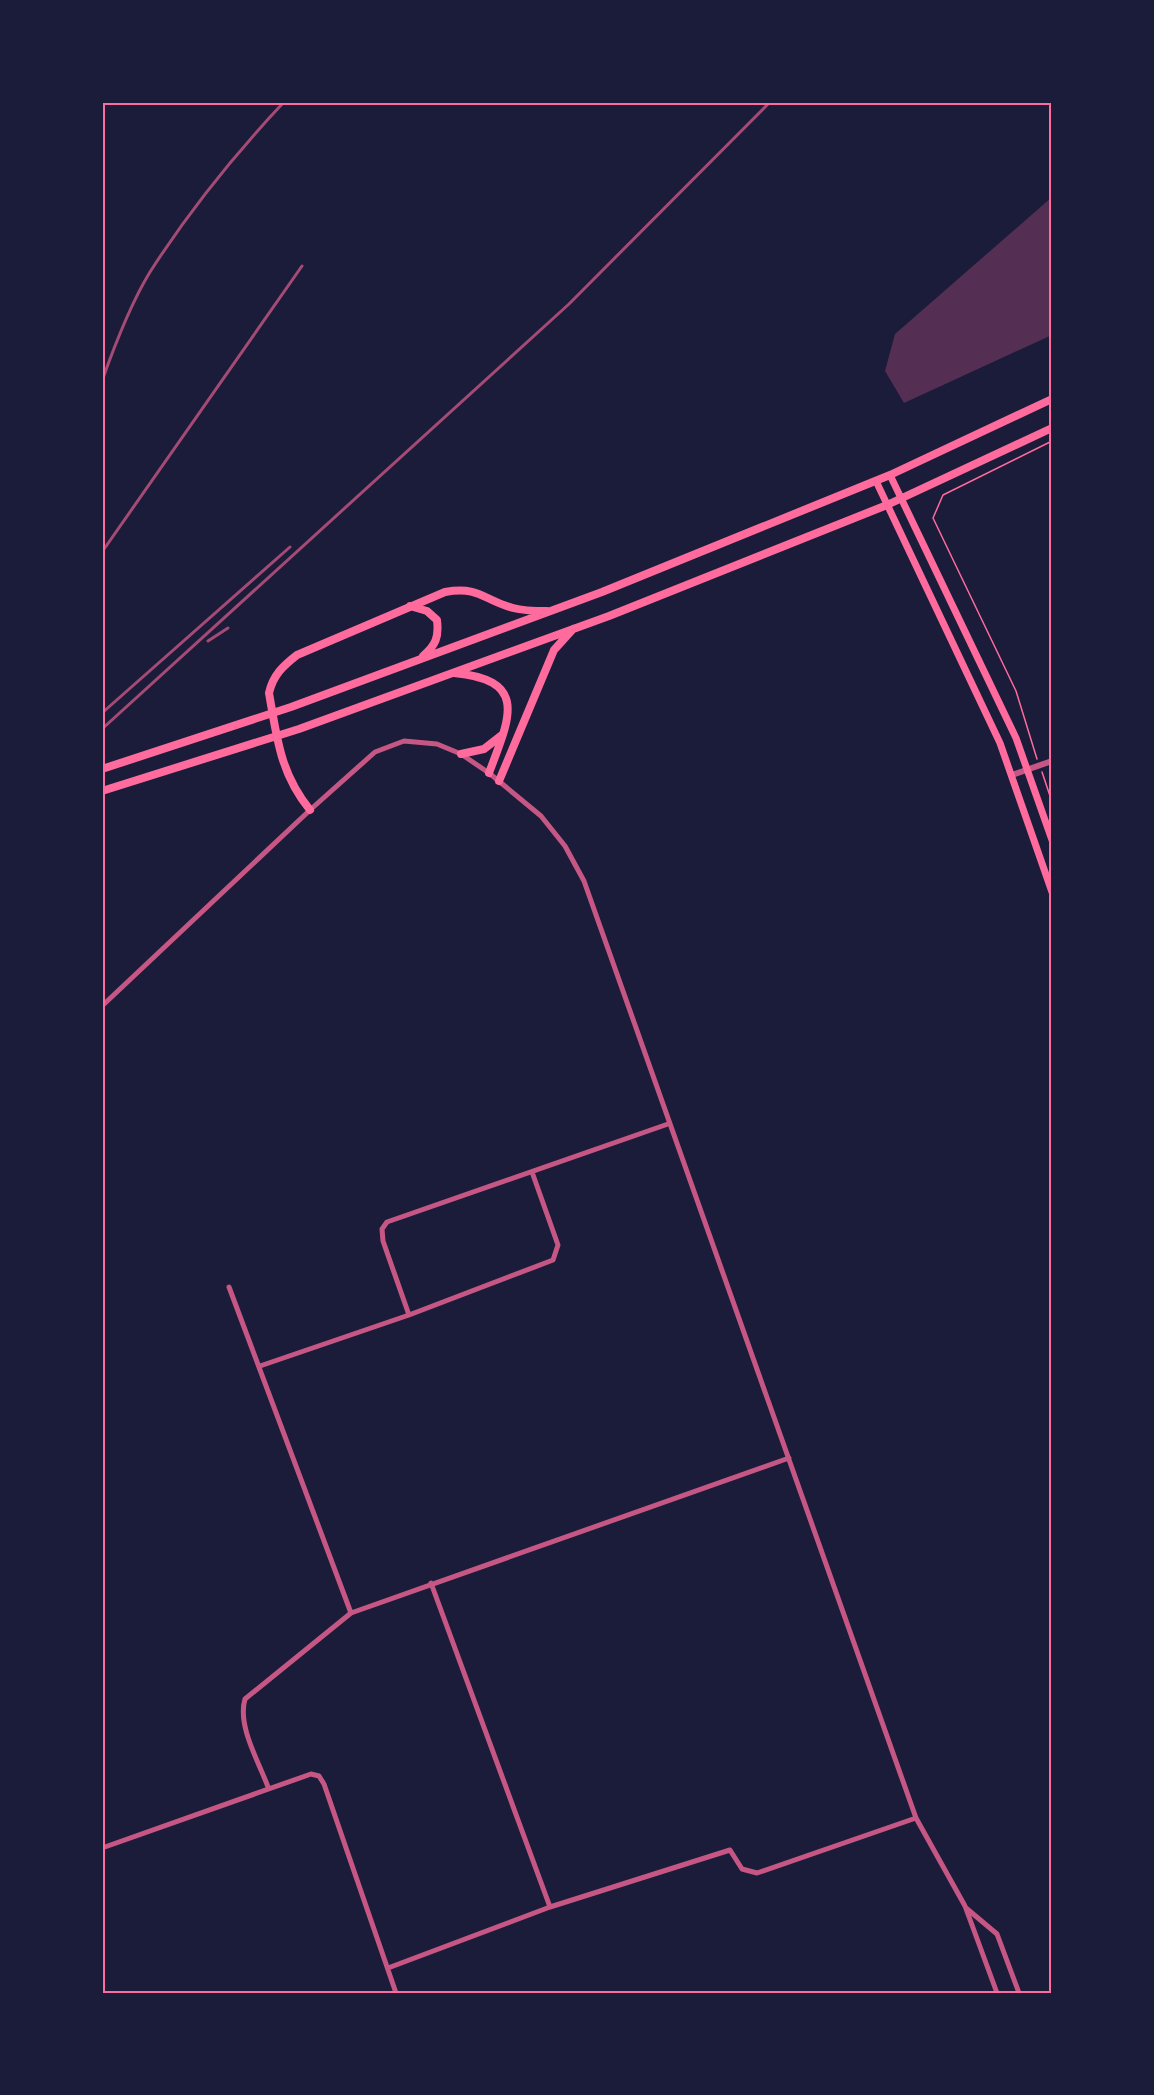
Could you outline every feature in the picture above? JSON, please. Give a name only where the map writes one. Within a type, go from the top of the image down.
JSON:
[{"type":"main road","points":[[102,769],[291,707],[554,610],[876,481],[1052,399]]},
{"type":"main road","points":[[102,791],[299,729],[574,628],[887,505],[1052,428]]},
{"type":"main road","points":[[890,475],[1016,738],[1052,840]]},
{"type":"main road","points":[[876,481],[974,686],[1012,775],[1052,892]]},
{"type":"main road","points":[[310,810],[297,795],[280,759],[269,693],[271,683],[277,673],[297,655],[445,592],[464,589],[484,594],[513,608],[554,610]]},
{"type":"main road","points":[[410,606],[427,611],[437,620],[439,633],[435,646],[419,660]]},
{"type":"main road","points":[[499,781],[554,650],[574,628]]},
{"type":"main road","points":[[449,672],[481,675],[500,686],[507,700],[507,721],[489,773]]},
{"type":"main road","points":[[461,754],[484,749],[503,734]]},
{"type":"street","points":[[102,1006],[310,810],[375,752],[404,741],[437,744],[461,754],[489,773],[541,816],[565,846],[584,881],[668,1124],[916,1818],[964,1906],[996,1993]]},
{"type":"street","points":[[1012,775],[1052,761]]},
{"type":"street","points":[[409,1315],[383,1241],[382,1229],[387,1222],[668,1124]]},
{"type":"street","points":[[260,1366],[409,1315],[553,1260],[558,1245],[532,1172]]},
{"type":"street","points":[[229,1287],[351,1612]]},
{"type":"street","points":[[268,1787],[244,1721],[242,1709],[245,1699],[351,1612],[789,1458]]},
{"type":"street","points":[[431,1583],[550,1907]]},
{"type":"street","points":[[102,1848],[268,1787],[312,1774],[318,1776],[324,1784],[396,1993]]},
{"type":"street","points":[[388,1968],[550,1907],[730,1850],[742,1869],[757,1873],[916,1818]]},
{"type":"street","points":[[964,1906],[997,1934],[1019,1993]]},
{"type":"path","points":[[1052,441],[944,495],[933,518],[1016,691],[1052,802]]},
{"type":"building","points":[[1052,197],[1052,335],[904,403],[885,371],[895,334]]},
{"type":"railway","points":[[102,381],[117,340],[150,272],[180,227],[213,184],[284,102]]},
{"type":"railway","points":[[102,729],[569,304],[770,102]]},
{"type":"railway","points":[[102,552],[302,266]]},
{"type":"railway","points":[[102,713],[290,547]]},
{"type":"railway","points":[[208,641],[228,628]]}]
